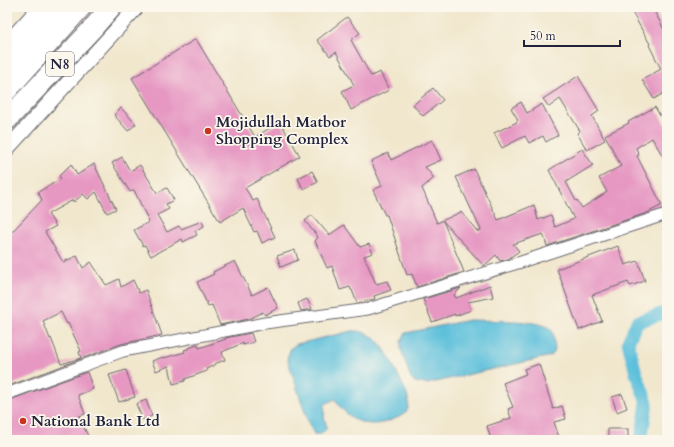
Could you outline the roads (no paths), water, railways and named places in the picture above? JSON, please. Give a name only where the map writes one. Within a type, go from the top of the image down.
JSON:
[{"type":"highway","points":[[7,68],[61,7]]},
{"type":"highway","name":"N8","points":[[7,90],[81,7]]},
{"type":"highway","name":"N8","points":[[7,120],[111,7]]},
{"type":"street","points":[[7,43],[40,7]]},
{"type":"street","points":[[7,149],[137,7]]},
{"type":"street","points":[[7,394],[123,351],[265,323],[368,309],[521,262],[667,214]]},
{"type":"water","points":[[469,320],[511,321],[543,325],[551,329],[553,332],[555,346],[553,354],[551,356],[426,384],[415,382],[411,379],[401,349],[401,341],[406,333]]},
{"type":"water","points":[[352,331],[369,335],[376,340],[388,354],[406,393],[409,404],[407,410],[404,414],[387,422],[368,424],[356,420],[350,416],[341,408],[335,399],[325,404],[324,417],[327,428],[321,434],[314,434],[309,424],[287,358],[291,348],[297,344]]},
{"type":"waterway","points":[[641,440],[647,403],[636,373],[628,342],[637,322],[667,312]]},
{"type":"place","name":"Mojidullah Matbor Shopping Complex","points":[[208,131]]},
{"type":"place","name":"National Bank Ltd","points":[[23,421]]}]
